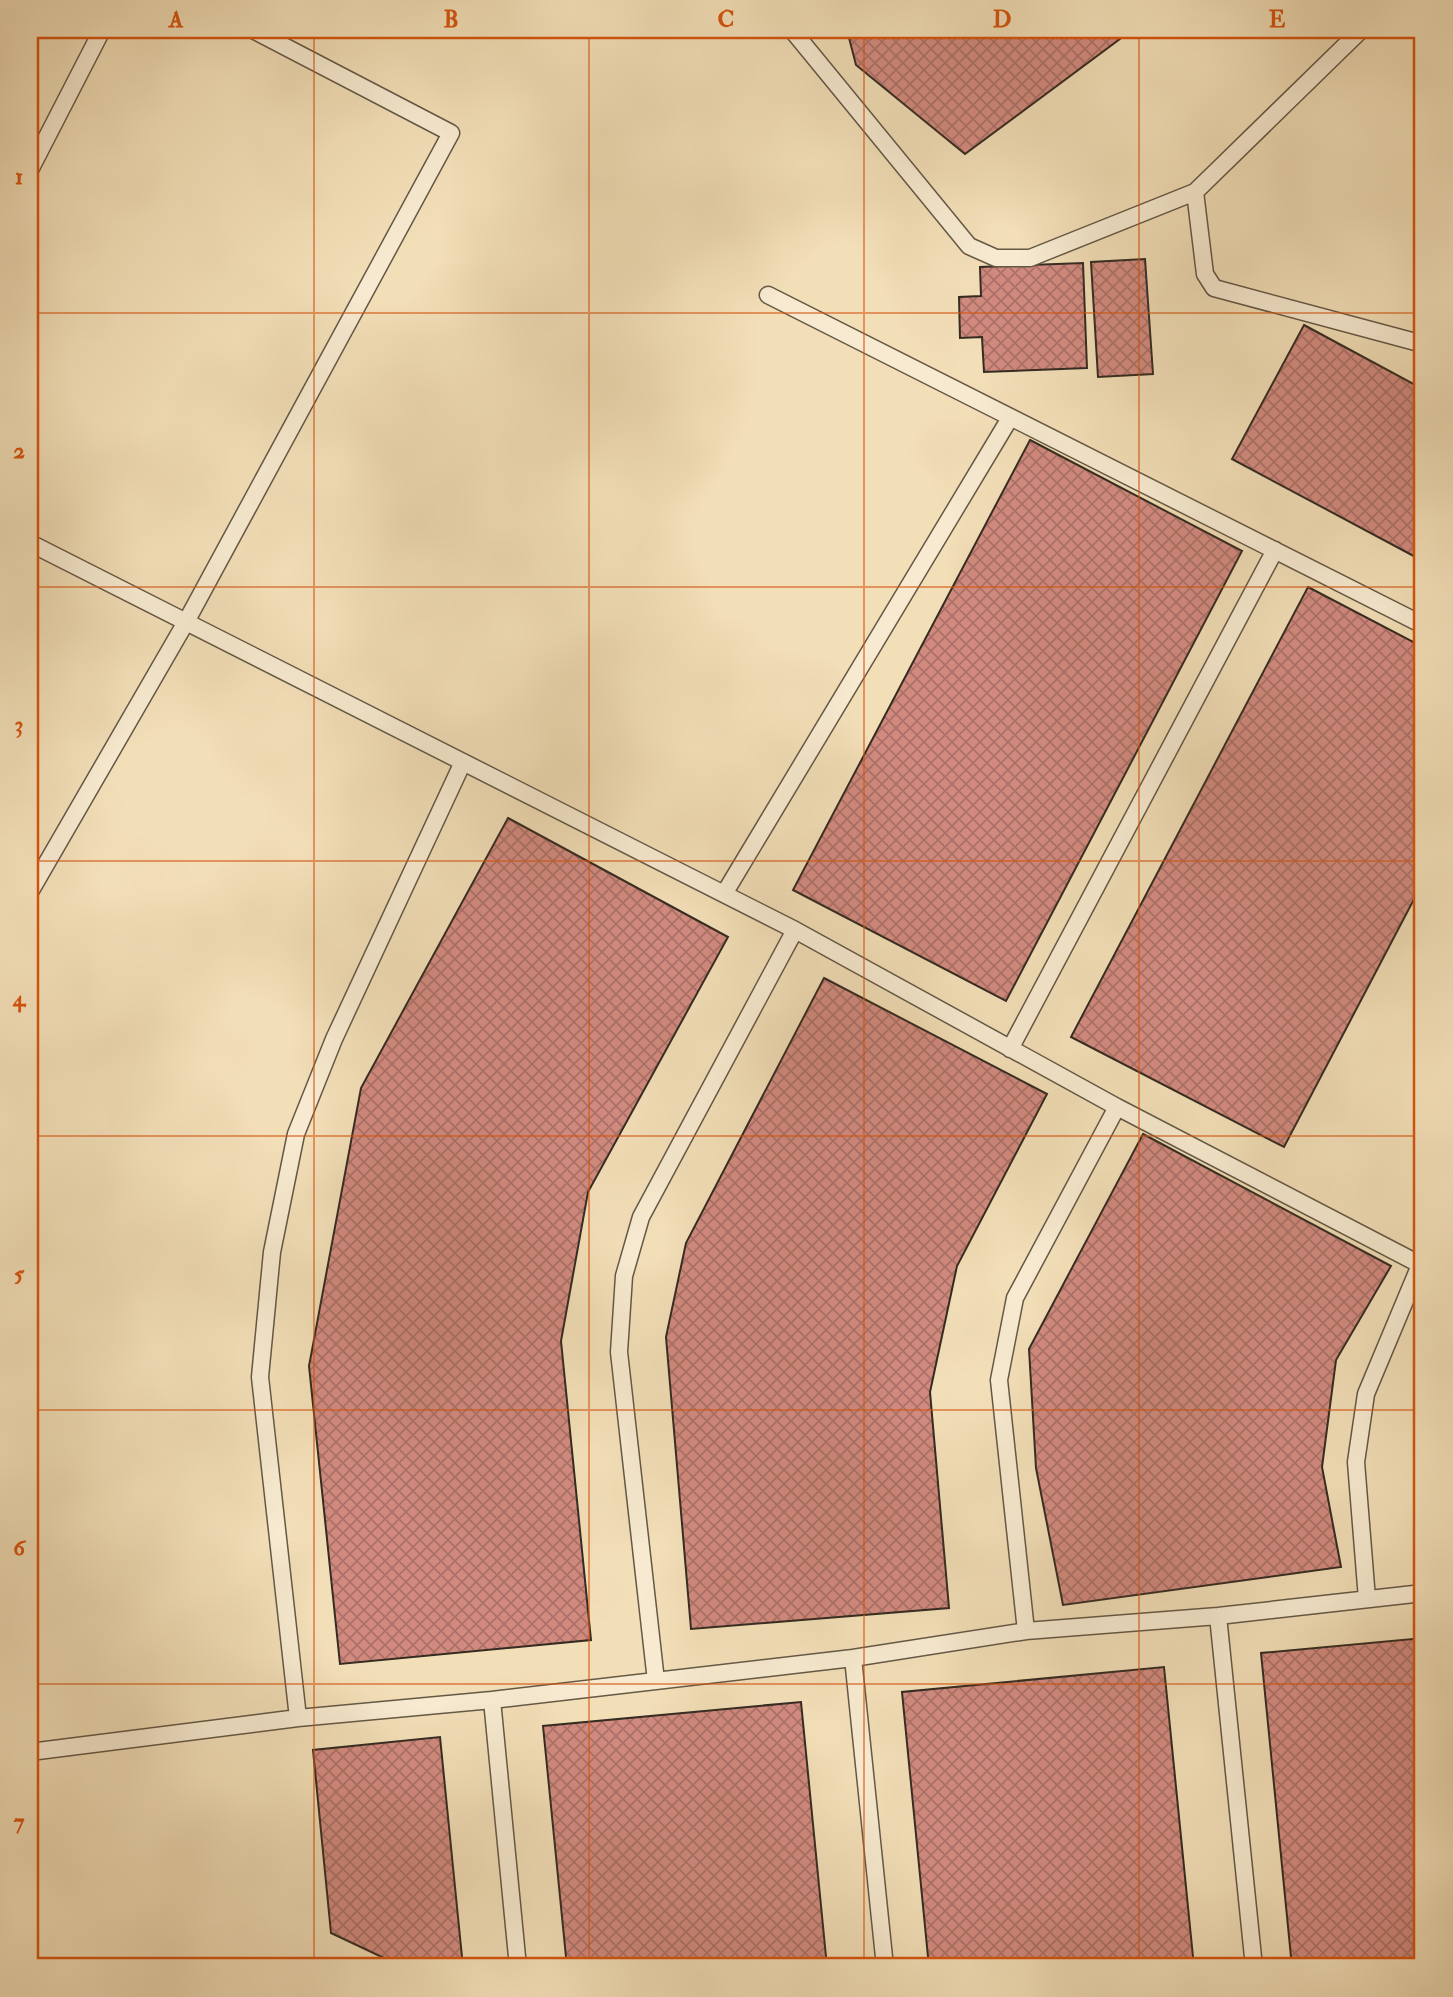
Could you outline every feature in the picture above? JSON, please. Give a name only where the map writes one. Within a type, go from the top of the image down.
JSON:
[{"type":"lane","points":[[30,170],[102,30]]},
{"type":"lane","points":[[30,892],[187,622],[451,134],[253,30]]},
{"type":"lane","points":[[792,30],[969,246],[996,258],[1030,258],[1195,192],[1361,30]]},
{"type":"lane","points":[[1195,192],[1205,274],[1214,288],[1423,344]]},
{"type":"lane","points":[[768,295],[1423,625]]},
{"type":"lane","points":[[724,894],[1010,418]]},
{"type":"lane","points":[[30,543],[795,930],[1117,1107],[1421,1266],[1366,1394],[1356,1462],[1367,1599]]},
{"type":"lane","points":[[1010,1049],[1275,550]]},
{"type":"lane","points":[[298,1718],[260,1377],[272,1252],[296,1134],[334,1039],[463,761]]},
{"type":"lane","points":[[656,1681],[619,1352],[624,1276],[640,1217],[795,930]]},
{"type":"lane","points":[[1026,1631],[999,1380],[1015,1298],[1117,1107]]},
{"type":"lane","points":[[30,1752],[298,1718],[492,1700],[853,1658],[1026,1631],[1218,1616],[1423,1592]]},
{"type":"lane","points":[[1218,1616],[1254,1967]]},
{"type":"lane","points":[[853,1658],[885,1967]]},
{"type":"lane","points":[[492,1700],[518,1967]]},
{"type":"building","points":[[847,30],[1132,30],[965,154],[856,65]]},
{"type":"building","points":[[1145,259],[1153,374],[1098,377],[1091,262]]},
{"type":"building","points":[[1083,263],[1087,368],[984,372],[982,337],[960,338],[959,297],[981,296],[980,267]]},
{"type":"building","points":[[1304,325],[1423,389],[1423,561],[1232,459]]},
{"type":"building","points":[[1030,440],[1242,551],[1006,1001],[793,890]]},
{"type":"building","points":[[1308,587],[1423,647],[1423,882],[1284,1147],[1071,1037]]},
{"type":"building","points":[[508,818],[728,937],[588,1192],[561,1341],[591,1640],[340,1664],[309,1366],[361,1088]]},
{"type":"building","points":[[824,978],[1047,1094],[957,1266],[930,1392],[949,1608],[691,1629],[666,1337],[686,1243]]},
{"type":"building","points":[[1143,1134],[1391,1266],[1336,1360],[1322,1467],[1341,1567],[1063,1605],[1036,1468],[1029,1349]]},
{"type":"building","points":[[1423,1638],[1423,1967],[1292,1967],[1261,1653]]},
{"type":"building","points":[[1164,1667],[1194,1967],[929,1967],[902,1692]]},
{"type":"building","points":[[801,1702],[827,1967],[567,1967],[543,1726]]},
{"type":"building","points":[[440,1737],[463,1967],[403,1967],[331,1933],[313,1750]]}]
